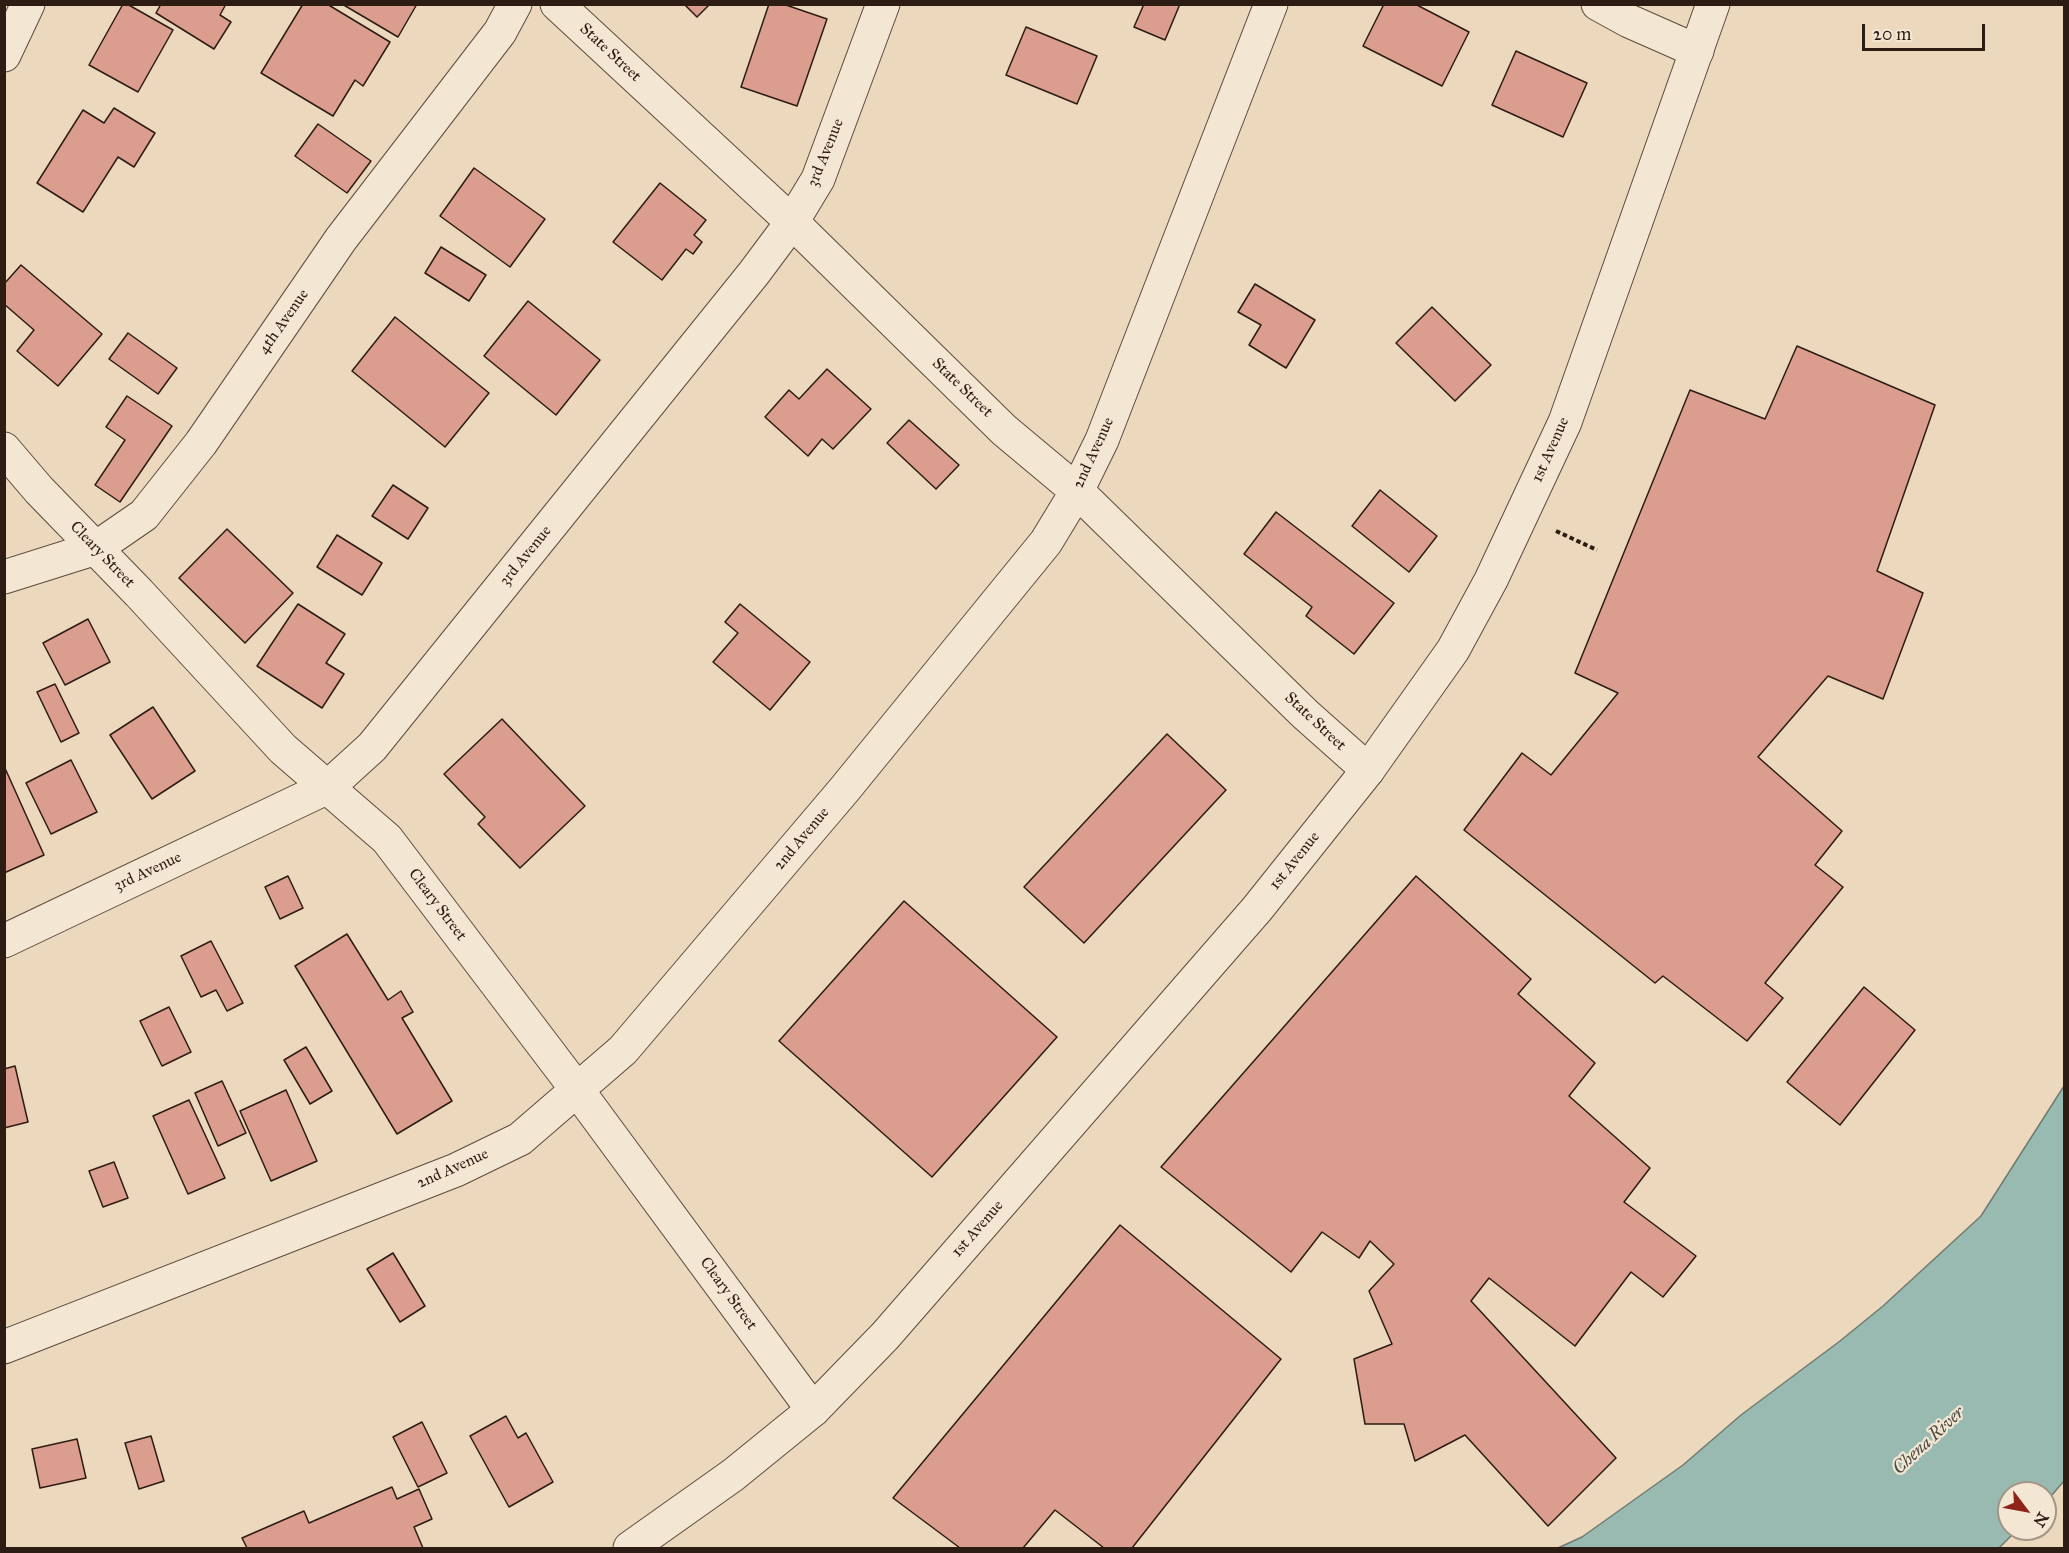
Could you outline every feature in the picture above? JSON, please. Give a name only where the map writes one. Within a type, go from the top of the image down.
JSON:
[{"type":"street","points":[[4,55],[28,4]]},
{"type":"street","name":"4th Avenue","points":[[4,577],[96,548],[144,515],[201,443],[341,239],[500,32],[515,4]]},
{"type":"street","name":"State Street","points":[[558,4],[792,222],[1004,430],[1077,491],[1305,714],[1368,770]]},
{"type":"street","name":"3rd Avenue","points":[[4,941],[328,787],[372,747],[754,273],[792,222],[818,179],[883,4]]},
{"type":"street","name":"2nd Avenue","points":[[4,1347],[456,1170],[520,1139],[623,1050],[844,790],[1046,542],[1077,491],[1107,430],[1271,4]]},
{"type":"street","points":[[1598,4],[1629,21],[1697,51]]},
{"type":"street","name":"1st Avenue","points":[[630,1548],[733,1475],[813,1410],[885,1336],[1241,926],[1368,770],[1453,650],[1491,580],[1565,422],[1713,4]]},
{"type":"street","name":"Cleary Street","points":[[4,449],[39,490],[283,749],[387,839],[578,1090],[813,1410]]},
{"type":"path","points":[[1556,530],[1597,550]]},
{"type":"water","name":"Chena River","points":[[2064,1086],[2064,1481],[2057,1489],[2057,1481],[1997,1481],[1997,1541],[2006,1541],[1999,1548],[1558,1548],[1582,1537],[1683,1465],[1741,1415],[1883,1306],[1981,1216]]},
{"type":"building","points":[[123,4],[127,4],[173,30],[138,92],[89,65]]},
{"type":"building","points":[[161,4],[226,4],[220,15],[231,22],[214,49],[156,13]]},
{"type":"building","points":[[303,4],[327,4],[390,42],[363,86],[355,80],[333,116],[261,73]]},
{"type":"building","points":[[342,4],[417,4],[398,37]]},
{"type":"building","points":[[684,4],[710,4],[697,17]]},
{"type":"building","points":[[769,4],[783,4],[827,19],[797,106],[741,87]]},
{"type":"building","points":[[1144,4],[1180,4],[1165,40],[1134,27]]},
{"type":"building","points":[[1384,4],[1415,4],[1469,32],[1442,86],[1363,46]]},
{"type":"building","points":[[1026,27],[1097,56],[1077,104],[1006,75]]},
{"type":"building","points":[[1516,51],[1587,83],[1563,137],[1492,105]]},
{"type":"building","points":[[114,108],[155,133],[134,167],[118,157],[83,212],[37,183],[83,110],[104,123]]},
{"type":"building","points":[[318,124],[371,161],[347,193],[295,156]]},
{"type":"building","points":[[474,168],[545,219],[510,267],[440,216]]},
{"type":"building","points":[[660,183],[706,220],[694,235],[702,242],[693,254],[686,249],[662,280],[613,242]]},
{"type":"building","points":[[441,247],[486,275],[469,301],[425,273]]},
{"type":"building","points":[[21,265],[102,334],[58,386],[17,351],[34,330],[4,304],[4,284]]},
{"type":"building","points":[[1255,284],[1315,320],[1286,368],[1249,345],[1261,325],[1238,312]]},
{"type":"building","points":[[528,301],[600,360],[556,415],[484,356]]},
{"type":"building","points":[[1432,307],[1491,365],[1455,401],[1396,343]]},
{"type":"building","points":[[395,317],[489,393],[445,447],[352,371]]},
{"type":"building","points":[[128,333],[177,368],[158,394],[109,359]]},
{"type":"building","points":[[1797,346],[1935,405],[1877,571],[1923,593],[1883,699],[1828,676],[1758,757],[1842,831],[1815,865],[1843,887],[1765,983],[1783,998],[1747,1041],[1663,976],[1655,983],[1464,830],[1522,753],[1551,775],[1618,693],[1575,673],[1690,390],[1765,419]]},
{"type":"building","points":[[827,369],[871,409],[833,449],[822,439],[808,456],[765,417],[789,390],[799,399]]},
{"type":"building","points":[[127,396],[172,426],[120,502],[95,485],[125,440],[106,427]]},
{"type":"building","points":[[909,420],[959,465],[936,489],[887,443]]},
{"type":"building","points":[[393,485],[428,508],[408,539],[372,516]]},
{"type":"building","points":[[1380,490],[1437,536],[1409,572],[1352,526]]},
{"type":"building","points":[[1276,512],[1394,603],[1354,654],[1306,616],[1312,607],[1244,554]]},
{"type":"building","points":[[227,529],[293,593],[245,643],[179,578]]},
{"type":"building","points":[[337,535],[382,563],[362,595],[317,567]]},
{"type":"building","points":[[298,604],[345,634],[326,663],[344,674],[322,708],[257,666]]},
{"type":"building","points":[[740,604],[810,662],[770,710],[713,662],[738,633],[725,622]]},
{"type":"building","points":[[88,619],[110,662],[65,685],[43,643]]},
{"type":"building","points":[[55,684],[79,733],[61,742],[37,692]]},
{"type":"building","points":[[153,707],[195,771],[152,799],[110,735]]},
{"type":"building","points":[[502,719],[585,806],[520,868],[478,824],[485,817],[444,774]]},
{"type":"building","points":[[1167,734],[1226,790],[1084,943],[1024,887]]},
{"type":"building","points":[[71,760],[97,812],[51,834],[26,783]]},
{"type":"building","points":[[4,766],[44,855],[4,873]]},
{"type":"building","points":[[288,876],[303,908],[280,919],[265,887]]},
{"type":"building","points":[[1416,876],[1531,979],[1518,994],[1595,1063],[1569,1096],[1650,1168],[1624,1202],[1696,1256],[1663,1297],[1631,1272],[1575,1346],[1489,1278],[1471,1301],[1616,1458],[1548,1526],[1465,1435],[1415,1461],[1404,1424],[1365,1424],[1354,1359],[1392,1344],[1369,1291],[1394,1264],[1370,1241],[1359,1258],[1322,1232],[1291,1272],[1161,1167]]},
{"type":"building","points":[[904,901],[1057,1037],[932,1177],[779,1041]]},
{"type":"building","points":[[347,934],[388,1000],[401,991],[413,1012],[402,1018],[452,1101],[397,1134],[295,966]]},
{"type":"building","points":[[211,941],[243,1003],[227,1011],[216,990],[201,997],[181,956]]},
{"type":"building","points":[[1864,987],[1915,1030],[1840,1125],[1787,1082]]},
{"type":"building","points":[[169,1007],[191,1052],[162,1066],[140,1021]]},
{"type":"building","points":[[306,1047],[332,1091],[310,1104],[284,1060]]},
{"type":"building","points":[[15,1066],[28,1122],[4,1128],[4,1069]]},
{"type":"building","points":[[222,1081],[246,1133],[218,1146],[195,1093]]},
{"type":"building","points":[[286,1090],[317,1161],[271,1181],[240,1111]]},
{"type":"building","points":[[189,1100],[225,1178],[188,1194],[153,1116]]},
{"type":"building","points":[[114,1162],[128,1198],[103,1207],[89,1171]]},
{"type":"building","points":[[1120,1225],[1281,1359],[1132,1548],[1104,1548],[1055,1510],[1023,1548],[960,1548],[893,1498]]},
{"type":"building","points":[[393,1253],[425,1306],[400,1322],[367,1269]]},
{"type":"building","points":[[506,1416],[518,1438],[526,1433],[553,1482],[509,1507],[470,1436]]},
{"type":"building","points":[[422,1422],[447,1473],[418,1487],[393,1437]]},
{"type":"building","points":[[151,1436],[164,1481],[139,1489],[125,1443]]},
{"type":"building","points":[[77,1439],[86,1478],[40,1488],[32,1449]]},
{"type":"building","points":[[392,1487],[397,1499],[419,1489],[432,1519],[414,1527],[423,1548],[247,1548],[242,1538],[304,1511],[309,1523]]}]
